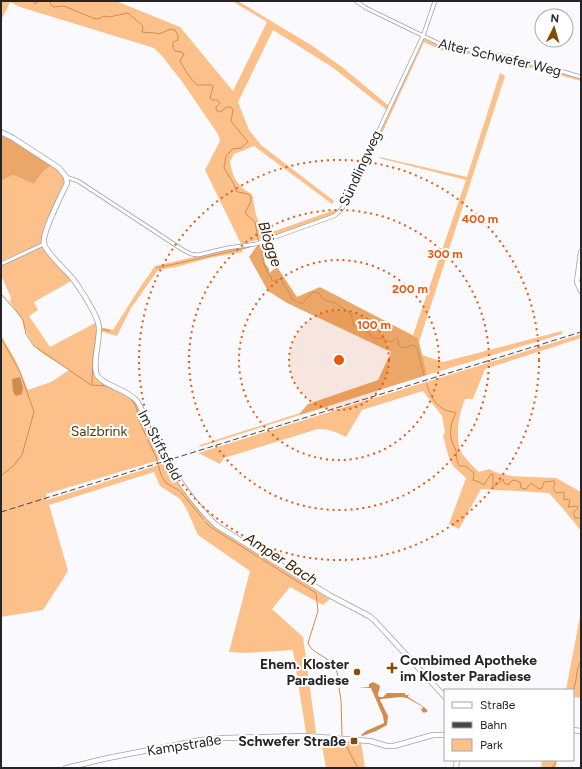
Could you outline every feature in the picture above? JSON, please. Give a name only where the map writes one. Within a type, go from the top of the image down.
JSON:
[{"type":"street","name":"Alter Schwefer Weg","points":[[356,1],[366,8],[402,24],[422,36],[442,45],[509,57],[581,77]]},
{"type":"street","name":"Sündlingweg","points":[[66,177],[78,181],[191,254],[198,255],[227,248],[256,244],[334,216],[343,207],[422,36],[435,1]]},
{"type":"street","points":[[1,132],[13,138],[59,168],[66,177],[67,183],[44,233],[44,244],[1,264]]},
{"type":"street","name":"Im Stiftsfeld","points":[[44,244],[87,300],[99,326],[95,367],[96,374],[101,379],[124,391],[137,401],[149,429],[174,474],[208,518],[216,525],[329,595],[368,616],[380,626],[444,696]]},
{"type":"street","points":[[581,252],[577,282],[581,291]]},
{"type":"street","name":"Kampstraße","points":[[66,768],[108,758],[201,740],[307,736],[370,740],[388,746],[394,746],[433,735],[444,735]]},
{"type":"green space","points":[[1,1],[116,1],[180,27],[233,91],[267,22],[232,1],[238,1],[311,45],[342,67],[389,106],[387,110],[332,67],[273,30],[238,102],[249,130],[261,145],[334,201],[332,204],[254,146],[234,154],[230,162],[234,177],[239,185],[252,194],[256,215],[263,233],[278,230],[337,209],[338,212],[334,215],[277,235],[241,244],[205,170],[220,141],[218,134],[183,83],[162,56],[154,48],[20,7],[10,2],[1,21]]},
{"type":"green space","points":[[424,39],[442,47],[509,58],[544,67],[581,78],[581,81],[495,58],[441,50],[424,42],[349,205],[345,203],[422,40]]},
{"type":"green space","points":[[500,73],[505,76],[419,342],[418,338],[413,335],[466,180],[379,158],[467,177]]},
{"type":"green space","points":[[54,165],[65,177],[66,183],[43,243],[1,261],[1,179],[3,180],[13,175],[34,184],[45,170]]},
{"type":"green space","name":"Salzbrink","points":[[43,245],[73,280],[34,302],[38,310],[29,316],[50,347],[97,322],[96,374],[140,404],[163,459],[46,494],[47,500],[165,463],[187,496],[214,527],[330,599],[323,605],[290,587],[272,609],[303,637],[316,733],[306,733],[293,650],[246,653],[229,652],[250,571],[198,535],[186,508],[180,499],[160,486],[154,472],[49,505],[68,571],[43,610],[1,617],[1,337],[15,359],[28,390],[51,382],[69,370],[42,353],[35,346],[24,327],[22,319],[10,302],[11,298],[1,275],[1,266]]},
{"type":"green space","points":[[241,246],[243,252],[158,270],[131,308],[117,336],[99,331],[100,327],[113,330],[155,266]]},
{"type":"green space","points":[[562,331],[562,334],[427,375],[422,355],[443,362]]},
{"type":"green space","points":[[581,334],[581,338],[485,369],[473,399],[465,399],[459,420],[458,436],[459,444],[464,456],[479,472],[489,469],[511,476],[556,478],[581,492],[581,531],[549,493],[481,489],[459,529],[449,524],[466,478],[453,466],[449,458],[443,436],[445,432],[442,416],[423,391],[362,410],[346,437],[333,431],[318,429],[224,458],[220,464],[198,453]]},
{"type":"green space","points":[[300,413],[300,415],[199,447],[200,445]]},
{"type":"green space","points":[[581,611],[581,698],[574,697],[574,689],[566,689]]},
{"type":"green space","points":[[321,740],[361,742],[365,768],[326,768]]},
{"type":"green space","points":[[542,761],[557,761],[557,768],[541,768]]},
{"type":"shaded area","points":[[1,133],[54,165],[45,170],[34,184],[13,175],[3,180],[1,179]]},
{"type":"shaded area","points":[[259,243],[263,252],[265,263],[269,269],[269,273],[277,267],[297,297],[320,287],[418,338],[427,375],[300,415],[308,404],[378,380],[391,352],[287,303],[268,291],[249,257]]},
{"type":"shaded area","points":[[20,377],[23,387],[22,394],[16,396],[13,392],[12,379]]},
{"type":"shaded area","points":[[373,682],[380,687],[378,694],[379,697],[383,697],[387,693],[405,693],[405,695],[408,695],[409,693],[408,697],[424,707],[428,711],[424,713],[421,710],[423,707],[407,698],[401,697],[381,699],[380,700],[388,716],[387,725],[362,736],[361,735],[366,731],[384,723],[383,716],[371,688],[358,688],[369,687],[369,684]]},
{"type":"waterway","name":"Blögge","points":[[33,1],[35,4],[39,1]]},
{"type":"waterway","name":"Blögge","points":[[49,1],[54,7],[64,6],[98,19],[104,16],[109,17],[128,13],[143,26],[142,32],[159,34],[171,29],[175,30],[178,35],[178,40],[173,42],[173,48],[175,51],[184,54],[180,61],[186,71],[197,85],[212,85],[213,87],[210,98],[212,100],[217,100],[220,103],[216,107],[216,110],[220,112],[227,107],[231,107],[233,110],[231,121],[248,142],[241,148],[232,149],[226,156],[224,168],[234,184],[236,191],[248,194],[251,197],[251,201],[245,213],[255,222],[258,239],[263,252],[263,262],[272,281],[281,279],[291,299],[302,304],[313,292],[319,293],[324,300],[335,303],[351,314],[354,326],[361,322],[365,324],[365,331],[374,339],[382,338],[391,342],[397,338],[399,346],[402,348],[414,345],[417,348],[424,375]]},
{"type":"waterway","points":[[157,268],[250,247]]},
{"type":"waterway","name":"Amper Bach","points":[[1,294],[23,320],[26,334],[34,346],[91,385],[108,386]]},
{"type":"waterway","points":[[101,329],[110,331]]},
{"type":"waterway","points":[[92,384],[93,359],[97,330]]},
{"type":"waterway","points":[[1,338],[20,372],[34,412],[22,455],[13,466],[1,476]]},
{"type":"waterway","name":"Blögge","points":[[427,384],[430,394],[436,403],[444,409],[456,413],[451,427],[452,442],[456,450],[457,461],[460,466],[465,466],[474,473],[473,480],[484,485],[491,474],[493,474],[493,486],[503,479],[504,483],[509,485],[510,482],[514,480],[520,482],[521,488],[526,489],[531,483],[539,489],[542,488],[544,482],[554,481],[554,490],[556,493],[564,492],[564,500],[568,499],[570,501],[568,507],[577,506],[578,508],[574,512],[575,518],[581,518]]},
{"type":"waterway","name":"Amper Bach","points":[[129,397],[135,405],[139,420],[146,436]]},
{"type":"waterway","name":"Amper Bach","points":[[148,440],[156,457],[161,475],[166,483],[180,491],[203,519]]},
{"type":"waterway","name":"Amper Bach","points":[[205,522],[212,528],[316,593],[318,611],[308,643],[313,650],[334,666],[339,685]]},
{"type":"waterway","name":"Blögge","points":[[573,689],[581,661]]},
{"type":"waterway","name":"Amper Bach","points":[[339,688],[341,700],[342,735]]},
{"type":"waterway","name":"Amper Bach","points":[[344,742],[358,768]]},
{"type":"waterway","name":"Blögge","points":[[551,768],[554,766],[556,761]]},
{"type":"railway","points":[[1,512],[581,332]]},
{"type":"place","name":"Combimed Apotheke im Kloster Paradiese","points":[[392,668]]},
{"type":"place","name":"Ehem. Kloster Paradiese","points":[[357,672]]},
{"type":"place","name":"Schwefer Straße","points":[[354,741]]}]
